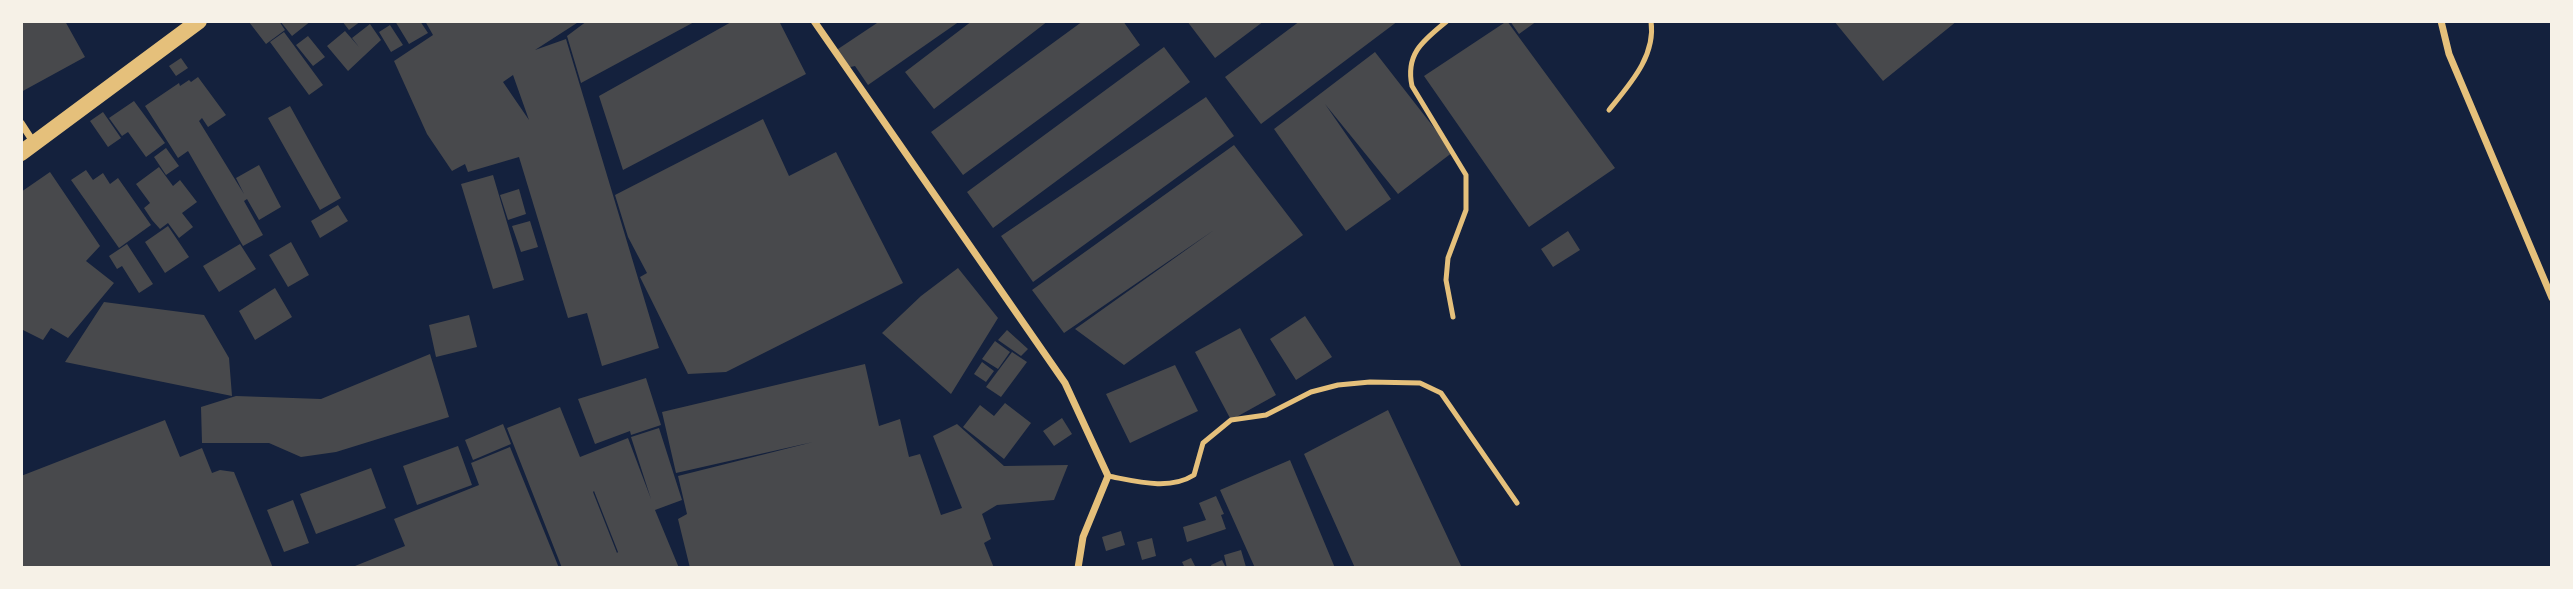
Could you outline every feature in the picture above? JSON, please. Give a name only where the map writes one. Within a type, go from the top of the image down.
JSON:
[{"type":"main road","points":[[27,148],[192,23]]},
{"type":"street","points":[[814,21],[1065,383],[1108,476],[1083,537],[1078,568]]},
{"type":"street","points":[[2441,21],[2448,54],[2552,298]]},
{"type":"street","points":[[21,123],[27,148]]},
{"type":"lane","points":[[1447,21],[1419,45],[1411,59],[1409,73],[1412,86],[1466,175],[1466,210],[1448,258],[1446,279],[1453,317]]},
{"type":"lane","points":[[1609,110],[1644,61],[1653,38],[1651,21]]},
{"type":"lane","points":[[1108,476],[1157,483],[1186,480],[1194,475],[1203,443],[1231,420],[1266,415],[1311,392],[1338,385],[1370,382],[1420,383],[1441,393],[1517,503]]},
{"type":"building","points":[[21,21],[65,21],[85,57],[21,92]]},
{"type":"building","points":[[279,21],[285,30],[266,44],[249,22]]},
{"type":"building","points":[[280,21],[311,21],[292,36]]},
{"type":"building","points":[[342,21],[361,21],[349,30]]},
{"type":"building","points":[[395,21],[420,21],[428,33],[409,44]]},
{"type":"building","points":[[425,21],[580,21],[535,50],[566,39],[659,348],[602,366],[587,313],[568,318],[519,157],[468,172],[465,164],[452,171],[427,134],[394,61],[433,35]],"holes":[[[513,75],[529,120],[503,82]]]},
{"type":"building","points":[[587,21],[696,21],[581,83],[567,36]]},
{"type":"building","points":[[733,21],[779,21],[806,74],[623,170],[599,96]]},
{"type":"building","points":[[880,21],[960,21],[868,85],[855,66],[846,68],[835,51]]},
{"type":"building","points":[[972,21],[1048,21],[934,109],[905,72]]},
{"type":"building","points":[[1083,21],[1123,21],[1140,45],[963,175],[931,132]]},
{"type":"building","points":[[1187,21],[1264,21],[1215,58]]},
{"type":"building","points":[[1300,21],[1398,21],[1261,124],[1225,77]]},
{"type":"building","points":[[1507,21],[1615,168],[1529,227],[1424,76]]},
{"type":"building","points":[[1510,21],[1537,21],[1519,34]]},
{"type":"building","points":[[1834,21],[1957,21],[1883,81]]},
{"type":"building","points":[[370,24],[381,40],[348,71],[327,46],[345,31],[359,47],[352,38]]},
{"type":"building","points":[[390,25],[403,45],[391,52],[379,32]]},
{"type":"building","points":[[284,32],[323,85],[309,95],[270,42]]},
{"type":"building","points":[[308,36],[325,57],[313,66],[296,45]]},
{"type":"building","points":[[1164,47],[1190,82],[993,228],[967,192]]},
{"type":"building","points":[[1375,52],[1453,152],[1398,194],[1325,104],[1391,199],[1346,231],[1274,129]]},
{"type":"building","points":[[181,58],[188,68],[176,76],[169,66]]},
{"type":"building","points":[[198,77],[226,115],[208,127],[202,118],[199,121],[244,194],[236,178],[259,165],[281,207],[259,220],[247,199],[244,201],[263,235],[243,246],[188,151],[178,158],[145,106],[179,83],[180,86]]},
{"type":"building","points":[[1206,97],[1234,136],[1033,282],[1001,236]]},
{"type":"building","points":[[134,101],[165,143],[146,157],[128,132],[122,136],[109,118]]},
{"type":"building","points":[[290,106],[341,198],[320,210],[268,118]]},
{"type":"building","points":[[103,112],[121,138],[108,147],[90,121]]},
{"type":"building","points":[[763,119],[789,176],[836,152],[903,283],[726,372],[688,374],[640,277],[647,273],[628,237],[615,195]]},
{"type":"building","points":[[1234,145],[1303,235],[1124,365],[1075,329],[1214,230],[1064,333],[1032,290]]},
{"type":"building","points":[[166,148],[179,166],[166,175],[154,157]]},
{"type":"building","points":[[159,167],[173,186],[180,180],[197,202],[182,213],[193,227],[179,238],[168,223],[160,229],[152,220],[144,208],[150,203],[136,184]]},
{"type":"building","points":[[86,170],[93,180],[103,173],[110,184],[118,178],[151,225],[119,248],[71,180]]},
{"type":"building","points":[[50,172],[100,246],[86,261],[114,283],[68,338],[51,328],[43,340],[21,329],[21,192]]},
{"type":"building","points":[[493,175],[524,280],[493,289],[461,184]]},
{"type":"building","points":[[519,189],[526,214],[508,220],[500,195]]},
{"type":"building","points":[[338,205],[348,221],[320,238],[311,221]]},
{"type":"building","points":[[530,221],[538,247],[521,252],[512,226]]},
{"type":"building","points":[[168,226],[189,257],[165,273],[145,242]]},
{"type":"building","points":[[1568,231],[1580,250],[1553,267],[1541,249]]},
{"type":"building","points":[[291,242],[309,275],[288,287],[269,255]]},
{"type":"building","points":[[127,244],[153,284],[139,293],[122,266],[117,269],[109,256]]},
{"type":"building","points":[[240,244],[256,269],[219,292],[203,266]]},
{"type":"building","points":[[958,268],[998,318],[951,394],[882,333],[921,296]]},
{"type":"building","points":[[275,288],[292,317],[255,340],[239,311]]},
{"type":"building","points":[[104,302],[204,315],[229,358],[232,396],[65,362]]},
{"type":"building","points":[[469,315],[477,347],[436,357],[429,325]]},
{"type":"building","points":[[1305,316],[1332,357],[1296,380],[1270,339]]},
{"type":"building","points":[[1240,328],[1276,395],[1231,420],[1195,352]]},
{"type":"building","points":[[1007,330],[1028,349],[1021,356],[998,340]]},
{"type":"building","points":[[995,341],[1010,352],[998,369],[982,359]]},
{"type":"building","points":[[1012,352],[1027,362],[1001,397],[986,387]]},
{"type":"building","points":[[430,354],[449,417],[336,452],[301,457],[269,443],[202,443],[201,407],[236,396],[321,399]]},
{"type":"building","points":[[982,362],[994,371],[986,382],[974,374]]},
{"type":"building","points":[[865,364],[879,426],[900,419],[909,457],[920,454],[941,515],[962,508],[933,436],[957,424],[1004,466],[1068,465],[1054,500],[997,505],[982,514],[991,539],[984,543],[994,568],[690,568],[678,519],[687,514],[678,476],[813,442],[676,473],[662,412]]},
{"type":"building","points":[[1175,365],[1198,411],[1130,443],[1106,394]]},
{"type":"building","points":[[646,378],[661,425],[631,435],[630,431],[595,444],[578,399]]},
{"type":"building","points":[[1005,403],[1031,423],[1004,459],[963,427],[980,405],[994,416]]},
{"type":"building","points":[[560,407],[580,457],[628,438],[651,499],[631,437],[659,428],[682,500],[655,510],[679,568],[562,568],[507,428]],"holes":[[[594,491],[618,552],[617,553]]]},
{"type":"building","points":[[1388,410],[1462,568],[1355,568],[1304,454]]},
{"type":"building","points":[[1062,418],[1072,434],[1054,446],[1043,431]]},
{"type":"building","points":[[165,420],[180,457],[202,448],[212,473],[220,470],[234,472],[273,568],[21,568],[21,476]]},
{"type":"building","points":[[503,424],[511,444],[473,460],[465,440]]},
{"type":"building","points":[[458,446],[472,485],[417,505],[403,466]]},
{"type":"building","points":[[510,447],[559,568],[350,568],[405,546],[394,519],[479,485],[471,463]]},
{"type":"building","points":[[1290,460],[1335,568],[1255,568],[1220,490]]},
{"type":"building","points":[[371,468],[386,508],[316,534],[300,494]]},
{"type":"building","points":[[1216,496],[1224,514],[1221,515],[1226,529],[1187,542],[1183,527],[1206,520],[1199,503]]},
{"type":"building","points":[[293,500],[309,543],[284,552],[267,510]]},
{"type":"building","points":[[1121,531],[1125,545],[1106,551],[1102,537]]},
{"type":"building","points":[[1152,538],[1156,556],[1142,560],[1137,542]]},
{"type":"building","points":[[1241,550],[1246,567],[1227,568],[1224,555]]},
{"type":"building","points":[[1191,558],[1196,568],[1185,568],[1182,562]]},
{"type":"building","points":[[1222,560],[1226,568],[1212,568],[1211,565]]}]
